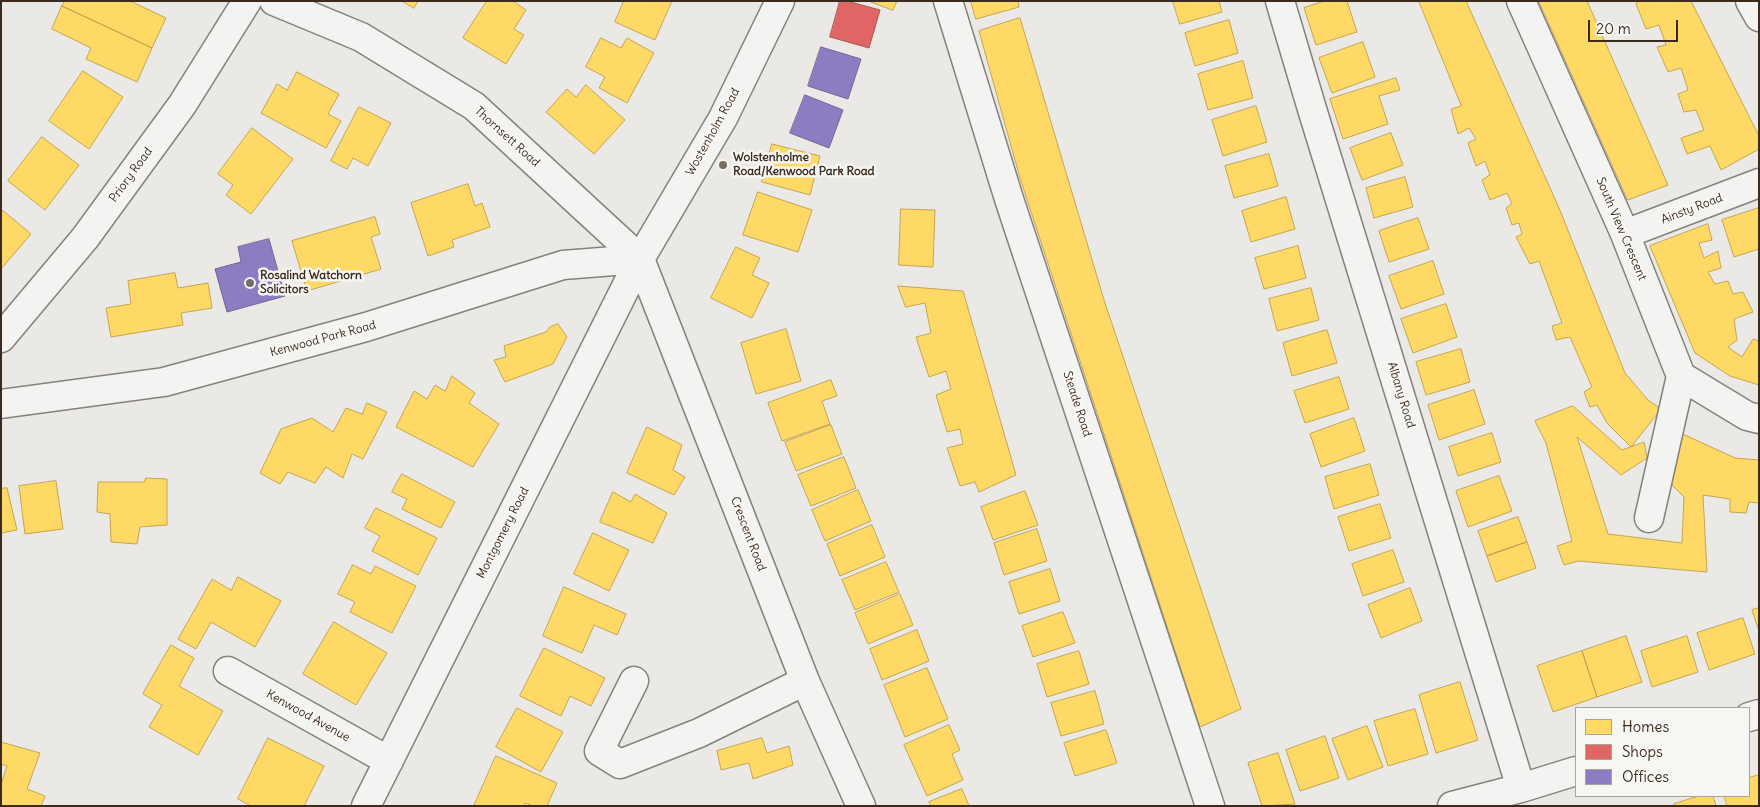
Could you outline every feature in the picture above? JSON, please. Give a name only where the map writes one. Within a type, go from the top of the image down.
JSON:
[{"type":"street","name":"Priory Road","points":[[1,338],[85,238],[182,105],[247,1]]},
{"type":"street","name":"Thornsett Road","points":[[274,1],[360,37],[474,106],[640,259]]},
{"type":"street","name":"Wostenholm Road","points":[[640,259],[723,118],[780,1]]},
{"type":"street","name":"Steade Road","points":[[948,1],[1009,199],[1210,806]]},
{"type":"street","name":"Albany Road","points":[[1280,1],[1521,788]]},
{"type":"street","name":"South View Crescent","points":[[1521,1],[1625,234],[1681,376]]},
{"type":"street","points":[[1750,1],[1759,17]]},
{"type":"street","name":"Ainsty Road","points":[[1625,234],[1759,183]]},
{"type":"street","name":"Kenwood Park Road","points":[[1,404],[164,382],[366,328],[563,265],[640,259]]},
{"type":"street","name":"Crescent Road","points":[[640,259],[805,681],[861,806]]},
{"type":"street","name":"Montgomery Road","points":[[366,806],[640,259]]},
{"type":"street","points":[[1649,518],[1681,376],[1747,416],[1759,419]]},
{"type":"street","name":"Kenwood Avenue","points":[[228,671],[389,761]]},
{"type":"street","points":[[634,681],[599,751],[620,764],[700,733],[805,681]]},
{"type":"street","points":[[1452,806],[1575,771]]},
{"type":"building: Homes","points":[[65,1],[130,1],[166,18],[152,48],[62,6]]},
{"type":"building: Homes","points":[[402,1],[418,1],[414,8]]},
{"type":"building: Homes","points":[[487,1],[513,1],[526,10],[514,29],[524,35],[506,64],[463,38]]},
{"type":"building: Homes","points":[[624,1],[672,1],[655,40],[615,22]]},
{"type":"building: Homes","points":[[869,1],[897,1],[893,10]]},
{"type":"building: Homes","points":[[971,1],[1018,1],[1019,7],[976,19]]},
{"type":"building: Homes","points":[[1173,1],[1219,1],[1222,12],[1180,24]]},
{"type":"building: Homes","points":[[1325,1],[1347,1],[1357,32],[1316,45],[1304,8]]},
{"type":"building: Homes","points":[[1419,1],[1466,1],[1559,208],[1625,373],[1648,400],[1661,409],[1631,447],[1607,423],[1597,405],[1590,407],[1584,392],[1592,387],[1570,337],[1556,340],[1552,326],[1562,323],[1539,261],[1530,264],[1516,237],[1522,234],[1519,223],[1512,225],[1506,208],[1512,204],[1507,193],[1490,200],[1482,180],[1490,175],[1485,161],[1476,166],[1468,143],[1476,139],[1469,128],[1458,134],[1451,109],[1461,106]]},
{"type":"building: Homes","points":[[1539,1],[1587,1],[1668,185],[1628,200]]},
{"type":"building: Homes","points":[[1640,1],[1691,1],[1759,136],[1759,149],[1721,170],[1710,146],[1687,154],[1681,138],[1704,130],[1696,110],[1684,112],[1678,94],[1688,90],[1681,68],[1668,72],[1657,47],[1666,45],[1659,25],[1646,29],[1636,4]]},
{"type":"building: Homes","points":[[62,6],[152,48],[137,82],[86,59],[91,48],[52,29]]},
{"type":"building: Homes","points":[[1020,18],[1104,300],[1241,709],[1200,727],[1020,178],[979,31]]},
{"type":"building: Homes","points":[[1229,20],[1238,53],[1195,66],[1185,33]]},
{"type":"building: Homes","points":[[601,38],[621,48],[627,38],[654,53],[627,103],[599,88],[605,77],[586,67]]},
{"type":"building: Homes","points":[[1363,42],[1375,77],[1332,93],[1319,58]]},
{"type":"building: Homes","points":[[1243,61],[1253,98],[1208,110],[1198,74]]},
{"type":"building: Homes","points":[[83,71],[123,97],[89,149],[49,121]]},
{"type":"building: Homes","points":[[297,72],[339,94],[328,114],[341,121],[326,148],[261,113],[277,84],[287,90]]},
{"type":"building: Homes","points":[[1396,78],[1400,90],[1379,96],[1388,124],[1343,139],[1330,99]]},
{"type":"building: Homes","points":[[586,85],[625,120],[594,154],[546,112],[567,89],[576,97]]},
{"type":"building: Homes","points":[[1256,106],[1267,142],[1223,156],[1212,120]]},
{"type":"building: Homes","points":[[359,107],[391,123],[368,166],[353,158],[347,169],[331,161]]},
{"type":"building: Homes","points":[[252,128],[293,159],[251,214],[226,195],[233,185],[218,174]]},
{"type":"building: Homes","points":[[1391,133],[1403,165],[1362,180],[1350,148]]},
{"type":"building: Homes","points":[[42,137],[79,165],[45,210],[8,181]]},
{"type":"building: Homes","points":[[772,144],[820,156],[810,195],[762,182]]},
{"type":"building: Homes","points":[[1269,154],[1278,186],[1234,198],[1225,166]]},
{"type":"building: Homes","points":[[1405,177],[1413,207],[1374,218],[1366,188]]},
{"type":"building: Homes","points":[[468,184],[475,206],[482,203],[490,227],[452,240],[454,247],[428,256],[411,203]]},
{"type":"building: Homes","points":[[758,192],[812,210],[798,252],[743,235]]},
{"type":"building: Homes","points":[[1286,197],[1295,229],[1251,242],[1242,211]]},
{"type":"building: Homes","points":[[1759,208],[1759,249],[1734,257],[1722,220]]},
{"type":"building: Homes","points":[[1,209],[31,234],[1,269]]},
{"type":"building: Homes","points":[[901,209],[935,210],[933,267],[899,265]]},
{"type":"building: Homes","points":[[375,217],[380,234],[371,237],[381,269],[307,291],[292,241]]},
{"type":"building: Homes","points":[[1418,218],[1429,249],[1389,262],[1379,231]]},
{"type":"building: Homes","points":[[1708,224],[1712,240],[1699,243],[1704,258],[1718,251],[1721,268],[1708,272],[1715,284],[1728,281],[1733,294],[1743,292],[1753,312],[1734,319],[1737,340],[1728,347],[1742,357],[1753,339],[1759,341],[1759,385],[1730,376],[1695,353],[1650,246]]},
{"type":"building: Homes","points":[[1298,246],[1306,278],[1264,289],[1255,258]]},
{"type":"building: Homes","points":[[736,247],[760,258],[752,275],[769,283],[752,318],[711,298]]},
{"type":"building: Homes","points":[[1433,261],[1444,294],[1401,309],[1389,276]]},
{"type":"building: Homes","points":[[175,273],[178,288],[208,283],[212,308],[181,313],[183,325],[111,337],[106,308],[131,304],[128,281]]},
{"type":"building: Homes","points":[[898,286],[963,291],[1016,475],[979,492],[975,482],[960,486],[947,448],[963,444],[960,429],[947,432],[936,395],[951,389],[946,371],[929,377],[916,337],[931,333],[925,303],[906,307]]},
{"type":"building: Homes","points":[[1311,288],[1319,320],[1277,331],[1269,299]]},
{"type":"building: Homes","points":[[1446,304],[1457,337],[1413,353],[1401,319]]},
{"type":"building: Homes","points":[[558,324],[567,337],[553,364],[505,382],[494,360],[506,357],[504,346],[546,332],[550,327]]},
{"type":"building: Homes","points":[[786,329],[801,381],[756,394],[741,343]]},
{"type":"building: Homes","points":[[1327,330],[1337,363],[1292,376],[1283,343]]},
{"type":"building: Homes","points":[[1461,349],[1470,382],[1426,395],[1416,362]]},
{"type":"building: Homes","points":[[452,376],[475,393],[469,403],[499,424],[473,467],[396,427],[414,391],[427,399],[435,385],[445,391]]},
{"type":"building: Homes","points":[[1339,377],[1349,409],[1305,423],[1294,391]]},
{"type":"building: Homes","points":[[831,380],[837,396],[822,401],[830,424],[782,441],[768,403]]},
{"type":"building: Homes","points":[[1474,390],[1485,424],[1439,440],[1428,405]]},
{"type":"building: Homes","points":[[367,403],[387,412],[363,459],[352,454],[343,478],[326,467],[315,483],[288,472],[280,484],[260,473],[281,429],[312,418],[333,432],[346,408],[362,414]]},
{"type":"building: Homes","points":[[1573,406],[1622,450],[1644,442],[1647,458],[1621,475],[1577,437],[1608,534],[1682,543],[1684,497],[1665,478],[1672,429],[1735,458],[1759,460],[1759,503],[1749,502],[1746,513],[1730,512],[1730,499],[1703,495],[1707,572],[1578,561],[1564,565],[1557,546],[1572,541],[1546,443],[1535,421]]},
{"type":"building: Homes","points":[[1354,418],[1365,451],[1321,467],[1310,434]]},
{"type":"building: Homes","points":[[831,425],[842,454],[796,471],[785,442]]},
{"type":"building: Homes","points":[[647,427],[682,445],[673,470],[685,477],[674,495],[627,473]]},
{"type":"building: Homes","points":[[1492,433],[1501,462],[1458,476],[1449,447]]},
{"type":"building: Homes","points":[[844,457],[856,488],[811,506],[798,475]]},
{"type":"building: Homes","points":[[1370,464],[1379,495],[1334,509],[1325,477]]},
{"type":"building: Homes","points":[[402,474],[455,502],[441,528],[402,509],[407,499],[392,492]]},
{"type":"building: Homes","points":[[1499,476],[1512,511],[1468,527],[1456,491]]},
{"type":"building: Homes","points":[[146,478],[167,479],[167,525],[140,527],[137,544],[111,542],[110,514],[97,512],[98,482],[144,482]]},
{"type":"building: Homes","points":[[56,481],[63,529],[25,534],[19,486]]},
{"type":"building: Homes","points":[[7,488],[17,530],[1,533],[1,489]]},
{"type":"building: Homes","points":[[858,490],[871,521],[825,541],[812,510]]},
{"type":"building: Homes","points":[[1025,491],[1038,525],[993,540],[981,507]]},
{"type":"building: Homes","points":[[613,492],[631,502],[635,494],[667,513],[653,543],[600,522]]},
{"type":"building: Homes","points":[[1380,504],[1391,538],[1349,551],[1338,517]]},
{"type":"building: Homes","points":[[376,508],[437,538],[418,575],[372,551],[380,536],[365,528]]},
{"type":"building: Homes","points":[[1518,517],[1527,542],[1487,556],[1478,531]]},
{"type":"building: Homes","points":[[872,525],[885,557],[840,576],[827,544]]},
{"type":"building: Homes","points":[[1037,529],[1047,561],[1004,575],[994,543]]},
{"type":"building: Homes","points":[[593,533],[629,550],[609,591],[574,574]]},
{"type":"building: Homes","points":[[1527,542],[1536,568],[1496,582],[1487,556]]},
{"type":"building: Homes","points":[[1393,550],[1404,582],[1363,596],[1352,564]]},
{"type":"building: Homes","points":[[886,562],[899,592],[855,610],[842,580]]},
{"type":"building: Homes","points":[[353,565],[371,574],[375,566],[416,586],[392,633],[350,612],[355,602],[338,594]]},
{"type":"building: Homes","points":[[1050,569],[1060,601],[1019,614],[1009,582]]},
{"type":"building: Homes","points":[[238,577],[281,601],[255,647],[211,622],[196,649],[178,639],[212,579],[231,590]]},
{"type":"building: Homes","points":[[564,587],[626,614],[617,635],[594,625],[582,653],[543,636]]},
{"type":"building: Homes","points":[[1410,588],[1422,621],[1381,638],[1368,605]]},
{"type":"building: Homes","points":[[900,594],[913,625],[868,644],[855,613]]},
{"type":"building: Homes","points":[[1759,608],[1759,631],[1752,610]]},
{"type":"building: Homes","points":[[1063,612],[1075,643],[1033,657],[1022,626]]},
{"type":"building: Homes","points":[[1743,618],[1755,654],[1709,670],[1697,633]]},
{"type":"building: Homes","points":[[334,622],[387,653],[356,705],[303,674]]},
{"type":"building: Homes","points":[[917,630],[929,661],[882,680],[870,649]]},
{"type":"building: Homes","points":[[1626,636],[1642,682],[1597,697],[1582,651]]},
{"type":"building: Homes","points":[[1687,636],[1698,672],[1652,687],[1641,651]]},
{"type":"building: Homes","points":[[171,645],[194,658],[179,686],[223,711],[198,755],[149,727],[162,705],[143,694]]},
{"type":"building: Homes","points":[[544,648],[605,678],[591,706],[570,696],[561,716],[520,696]]},
{"type":"building: Homes","points":[[1079,651],[1089,684],[1047,697],[1037,664]]},
{"type":"building: Homes","points":[[1582,651],[1597,697],[1553,712],[1537,666]]},
{"type":"building: Homes","points":[[927,668],[948,719],[905,737],[884,685]]},
{"type":"building: Homes","points":[[1460,682],[1478,740],[1436,753],[1419,695]]},
{"type":"building: Homes","points":[[1095,691],[1104,724],[1061,736],[1051,703]]},
{"type":"building: Homes","points":[[517,708],[563,732],[541,772],[496,747]]},
{"type":"building: Homes","points":[[1415,709],[1428,754],[1388,766],[1374,721]]},
{"type":"building: Homes","points":[[949,725],[960,750],[952,754],[963,780],[927,796],[904,745]]},
{"type":"building: Homes","points":[[1367,726],[1383,767],[1348,780],[1332,739]]},
{"type":"building: Homes","points":[[1106,730],[1117,763],[1075,776],[1064,743]]},
{"type":"building: Homes","points":[[1325,736],[1339,778],[1300,791],[1286,750]]},
{"type":"building: Homes","points":[[268,738],[324,766],[304,806],[251,806],[238,799]]},
{"type":"building: Homes","points":[[762,738],[767,753],[789,746],[793,765],[753,779],[749,763],[721,770],[717,751]]},
{"type":"building: Homes","points":[[1,742],[40,753],[27,789],[45,796],[41,806],[1,806],[1,785],[7,766],[1,764]]},
{"type":"building: Homes","points":[[1278,753],[1295,804],[1262,806],[1248,763]]},
{"type":"building: Homes","points":[[496,756],[557,783],[547,806],[533,806],[525,803],[524,806],[474,806]]},
{"type":"building: Homes","points":[[1759,775],[1759,806],[1727,806],[1724,797],[1750,797],[1750,778]]},
{"type":"building: Homes","points":[[962,789],[969,806],[931,806],[929,802]]},
{"type":"building: Homes","points":[[1696,797],[1713,797],[1716,806],[1674,806],[1674,804]]},
{"type":"building: Shops","points":[[840,1],[847,1],[880,10],[869,48],[830,37]]},
{"type":"building: Offices","points":[[821,47],[861,59],[848,99],[808,86]]},
{"type":"building: Offices","points":[[805,95],[843,110],[829,148],[790,133]]},
{"type":"building: Offices","name":"Rosalind Watchorn Solicitors","points":[[269,239],[285,296],[227,312],[215,269],[241,262],[238,247]]},
{"type":"place","name":"Wolstenholme Road/Kenwood Park Road","points":[[723,165]]},
{"type":"place","name":"Rosalind Watchorn Solicitors","points":[[250,283]]}]
